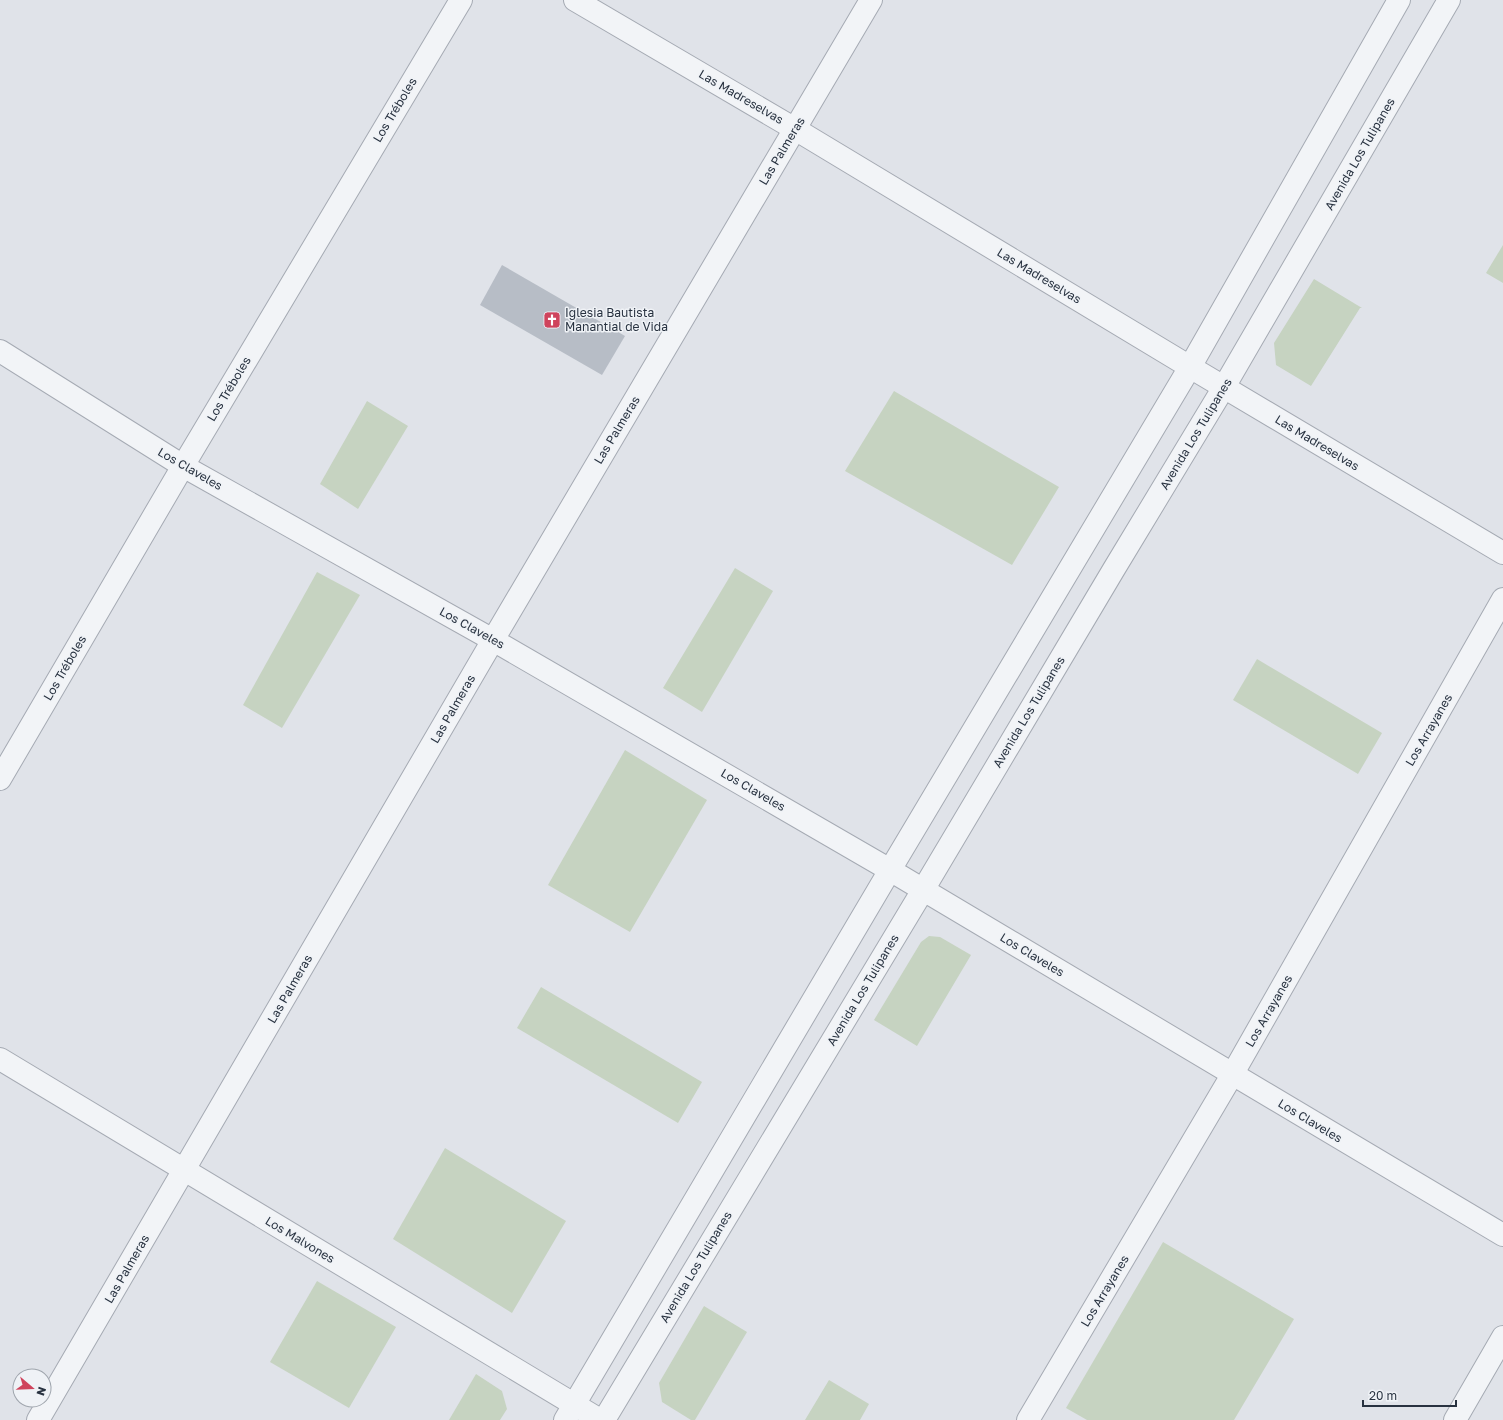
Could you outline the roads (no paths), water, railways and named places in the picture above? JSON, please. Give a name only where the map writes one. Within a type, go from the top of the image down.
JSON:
[{"type":"street","name":"Los Tréboles","points":[[0,779],[183,466],[461,0]]},
{"type":"street","name":"Las Madreselvas","points":[[575,0],[795,129],[1224,388],[1503,553]]},
{"type":"street","name":"Las Palmeras","points":[[38,1420],[493,640],[871,0]]},
{"type":"street","points":[[570,1412],[890,870],[1190,367],[1399,0]]},
{"type":"street","name":"Avenida Los Tulipanes","points":[[604,1420],[1224,388],[1449,0]]},
{"type":"street","name":"Los Claveles","points":[[0,351],[183,466],[493,640],[890,870],[1503,1235]]},
{"type":"street","name":"Los Arrayanes","points":[[1028,1420],[1232,1075],[1503,599]]},
{"type":"street","name":"Los Malvones","points":[[0,1059],[184,1170],[570,1412],[600,1420]]},
{"type":"street","points":[[1455,1420],[1503,1338]]},
{"type":"place","name":"Iglesia Bautista Manantial de Vida","points":[[552,320]]}]
